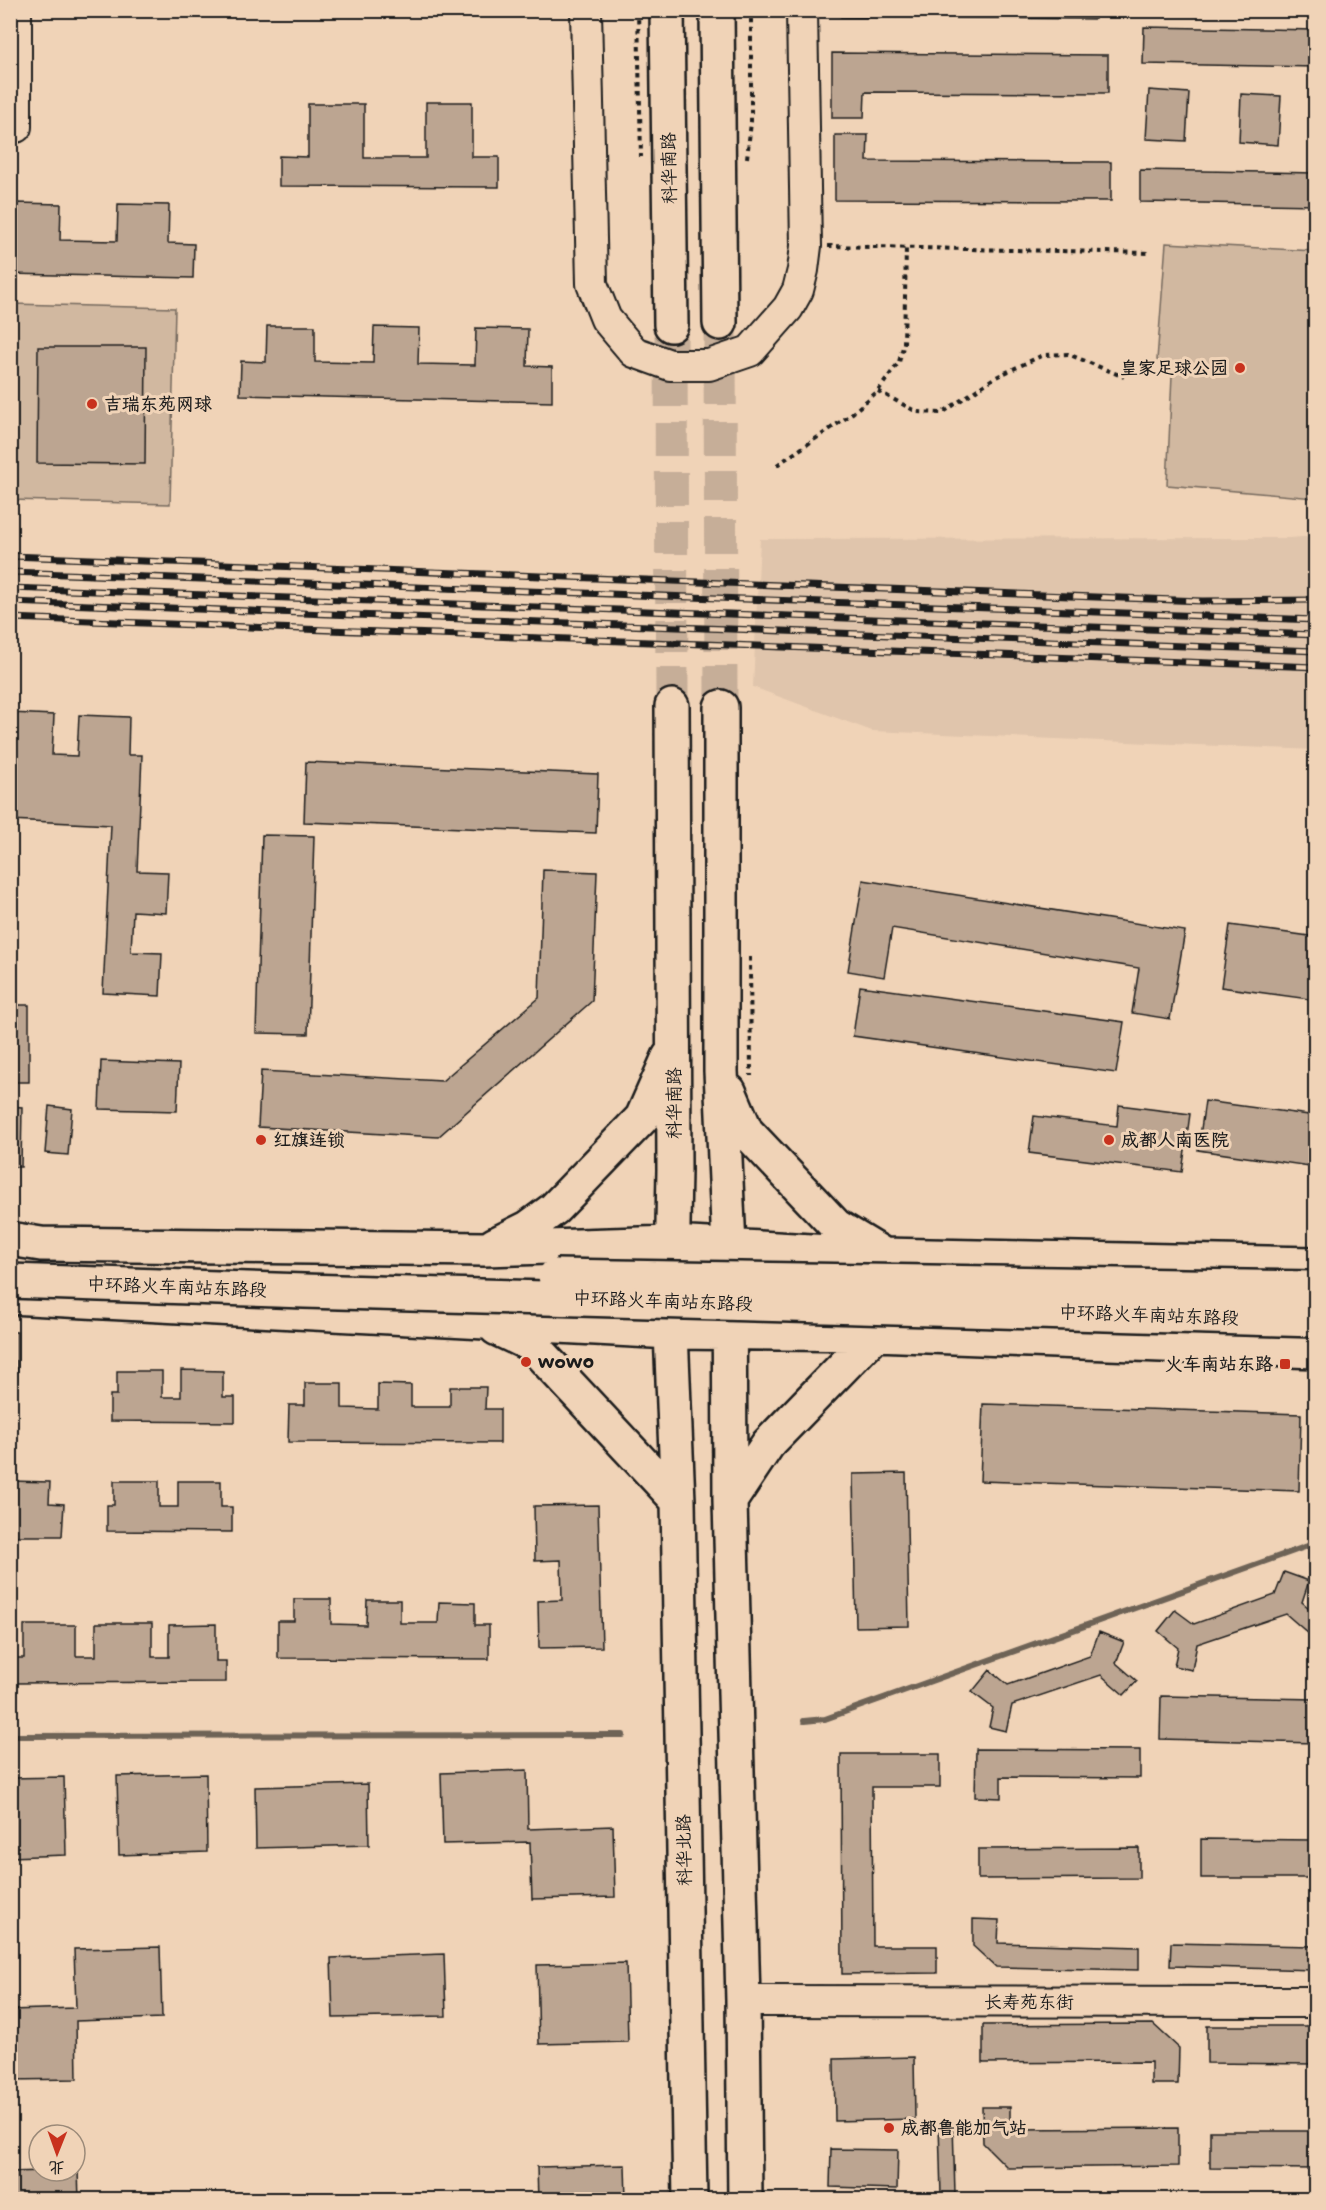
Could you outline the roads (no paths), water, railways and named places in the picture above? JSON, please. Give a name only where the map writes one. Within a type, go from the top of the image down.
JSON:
[{"type":"main road","name":"科华南路","points":[[667,10],[671,325]]},
{"type":"main road","points":[[717,10],[720,323]]},
{"type":"main road","name":"科华南路","points":[[672,706],[674,1044],[671,1332],[678,1501]]},
{"type":"main road","points":[[721,707],[721,1071],[729,1246],[730,1501],[743,2001],[745,2199]]},
{"type":"main road","points":[[484,1249],[528,1228],[554,1209],[642,1118],[674,1044]]},
{"type":"main road","points":[[721,1071],[746,1131],[836,1226],[883,1255]]},
{"type":"main road","points":[[10,1239],[41,1244],[484,1249],[672,1243],[883,1255],[1316,1264]]},
{"type":"main road","name":"中环路火车南站东路段","points":[[10,1259],[305,1272],[1316,1288]]},
{"type":"main road","name":"中环路火车南站东路段","points":[[10,1281],[1316,1320]]},
{"type":"main road","points":[[10,1297],[671,1332],[875,1334],[1316,1351]]},
{"type":"main road","points":[[484,1322],[532,1345],[678,1501]]},
{"type":"main road","points":[[730,1501],[768,1444],[875,1334]]},
{"type":"main road","name":"科华北路","points":[[678,1501],[690,2199]]},
{"type":"street","points":[[16,10],[16,127]]},
{"type":"street","points":[[586,10],[592,284],[606,319],[634,352],[670,364],[710,365],[750,351],[788,308],[803,270],[806,246],[802,10]]},
{"type":"street","name":"长寿苑东街","points":[[743,2001],[1316,2002]]},
{"type":"waterway","points":[[804,1721],[825,1719],[1316,1543]]},
{"type":"waterway","points":[[10,1736],[623,1735]]},
{"type":"tunnel","points":[[720,323],[721,707]]},
{"type":"tunnel","points":[[671,325],[672,706]]},
{"type":"railway","points":[[10,556],[1202,601],[1316,600]]},
{"type":"railway","points":[[10,572],[1316,620]]},
{"type":"railway","points":[[10,588],[1316,635]]},
{"type":"railway","points":[[10,602],[1316,651]]},
{"type":"railway","points":[[10,618],[1316,667]]},
{"type":"place","name":"皇家足球公园","points":[[1240,368]]},
{"type":"place","name":"吉瑞东苑网球","points":[[92,404]]},
{"type":"place","name":"红旗连锁","points":[[261,1140]]},
{"type":"place","name":"成都人南医院","points":[[1109,1140]]},
{"type":"place","name":"wowo","points":[[526,1362]]},
{"type":"place","name":"火车南站东路","points":[[1285,1364]]},
{"type":"place","name":"成都鲁能加气站","points":[[889,2128]]}]
